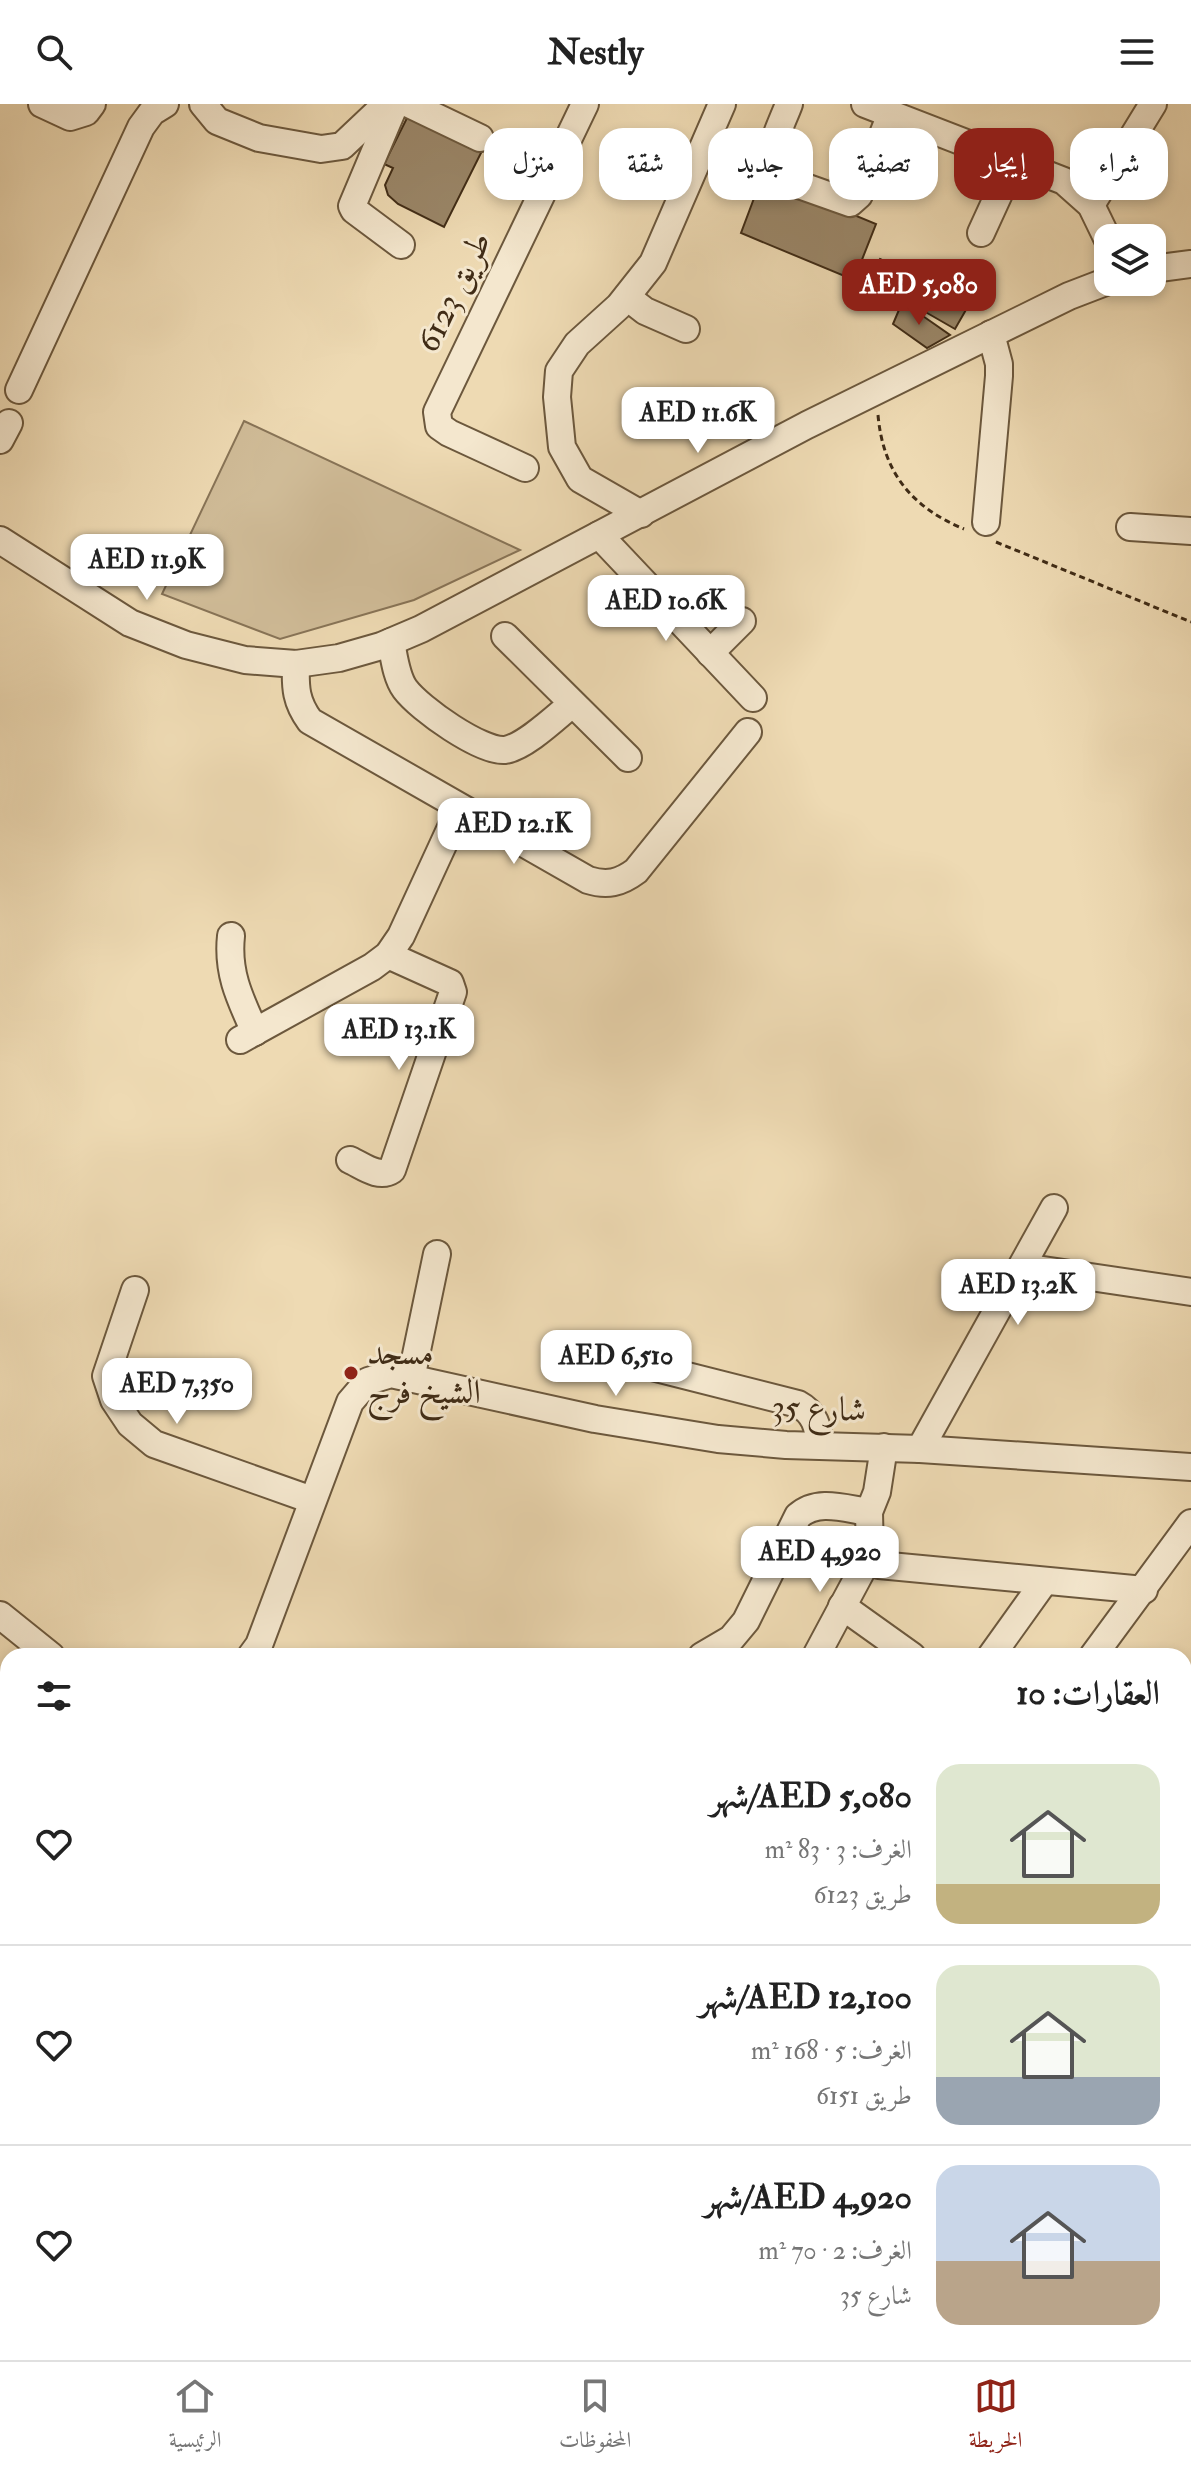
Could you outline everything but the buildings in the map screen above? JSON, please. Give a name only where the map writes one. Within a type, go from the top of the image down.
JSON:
[{"type":"street","points":[[42,104],[70,117],[86,112],[92,104]]},
{"type":"street","points":[[19,390],[141,127],[152,112],[165,104]]},
{"type":"street","points":[[179,104],[210,112],[259,138],[321,149],[342,146],[383,104]]},
{"type":"street","points":[[395,104],[352,206],[401,245]]},
{"type":"street","points":[[409,104],[480,138]]},
{"type":"street","name":"طريق 6123","points":[[525,468],[449,433],[439,426],[437,412],[585,104]]},
{"type":"street","points":[[641,514],[580,479],[562,447],[557,397],[559,371],[577,344],[627,297],[653,263],[722,104]]},
{"type":"street","points":[[789,104],[771,155],[768,167],[771,175],[850,203],[859,195],[891,114]]},
{"type":"street","points":[[865,104],[954,138]]},
{"type":"street","points":[[1091,205],[1153,104]]},
{"type":"street","points":[[1054,177],[1064,181],[1091,205],[1100,224]]},
{"type":"street","points":[[981,233],[996,200]]},
{"type":"street","points":[[1166,267],[1191,264]]},
{"type":"street","points":[[0,540],[130,623],[186,645],[245,660],[296,664],[339,658],[421,629],[807,425],[1094,286]]},
{"type":"street","points":[[627,297],[645,311],[686,329]]},
{"type":"street","points":[[986,522],[999,376],[991,334]]},
{"type":"street","points":[[1130,527],[1191,531]]},
{"type":"street","points":[[599,535],[753,698]]},
{"type":"street","points":[[710,653],[742,621]]},
{"type":"street","points":[[505,636],[628,758]]},
{"type":"street","points":[[391,642],[403,687],[443,721],[487,747],[503,750],[517,747],[572,704]]},
{"type":"street","points":[[296,664],[295,691],[300,707],[310,721],[588,880],[601,884],[614,884],[636,871],[748,732]]},
{"type":"street","points":[[231,936],[229,958],[248,1036],[388,955],[401,936],[460,808]]},
{"type":"street","points":[[350,1160],[378,1173],[392,1170],[453,992],[450,983],[388,955]]},
{"type":"street","points":[[920,1449],[1054,1208]]},
{"type":"street","points":[[411,1379],[437,1254]]},
{"type":"street","points":[[1023,1267],[1191,1292]]},
{"type":"street","points":[[135,1290],[106,1376],[114,1400],[130,1424],[154,1444],[312,1500]]},
{"type":"street","points":[[640,1364],[798,1404],[807,1409],[818,1426],[820,1445]]},
{"type":"street","name":"شارع 35","points":[[257,1648],[350,1402],[368,1381],[391,1374],[595,1419],[752,1442],[875,1446],[1191,1467]]},
{"type":"street","points":[[820,1648],[870,1555],[869,1512],[877,1492],[875,1446]]},
{"type":"street","points":[[716,1648],[731,1639],[746,1621],[798,1516],[815,1505],[869,1512]]},
{"type":"street","points":[[1099,1648],[1191,1523]]},
{"type":"street","points":[[870,1555],[884,1567],[1144,1590]]},
{"type":"street","points":[[997,1648],[1044,1582]]},
{"type":"street","points":[[842,1606],[901,1648]]},
{"type":"street","points":[[0,1615],[41,1648]]},
{"type":"shaded area","points":[[244,421],[520,550],[414,600],[280,639],[162,594]]},
{"type":"place","name":"مسجد الشيخ فرج","points":[[351,1373]]}]
